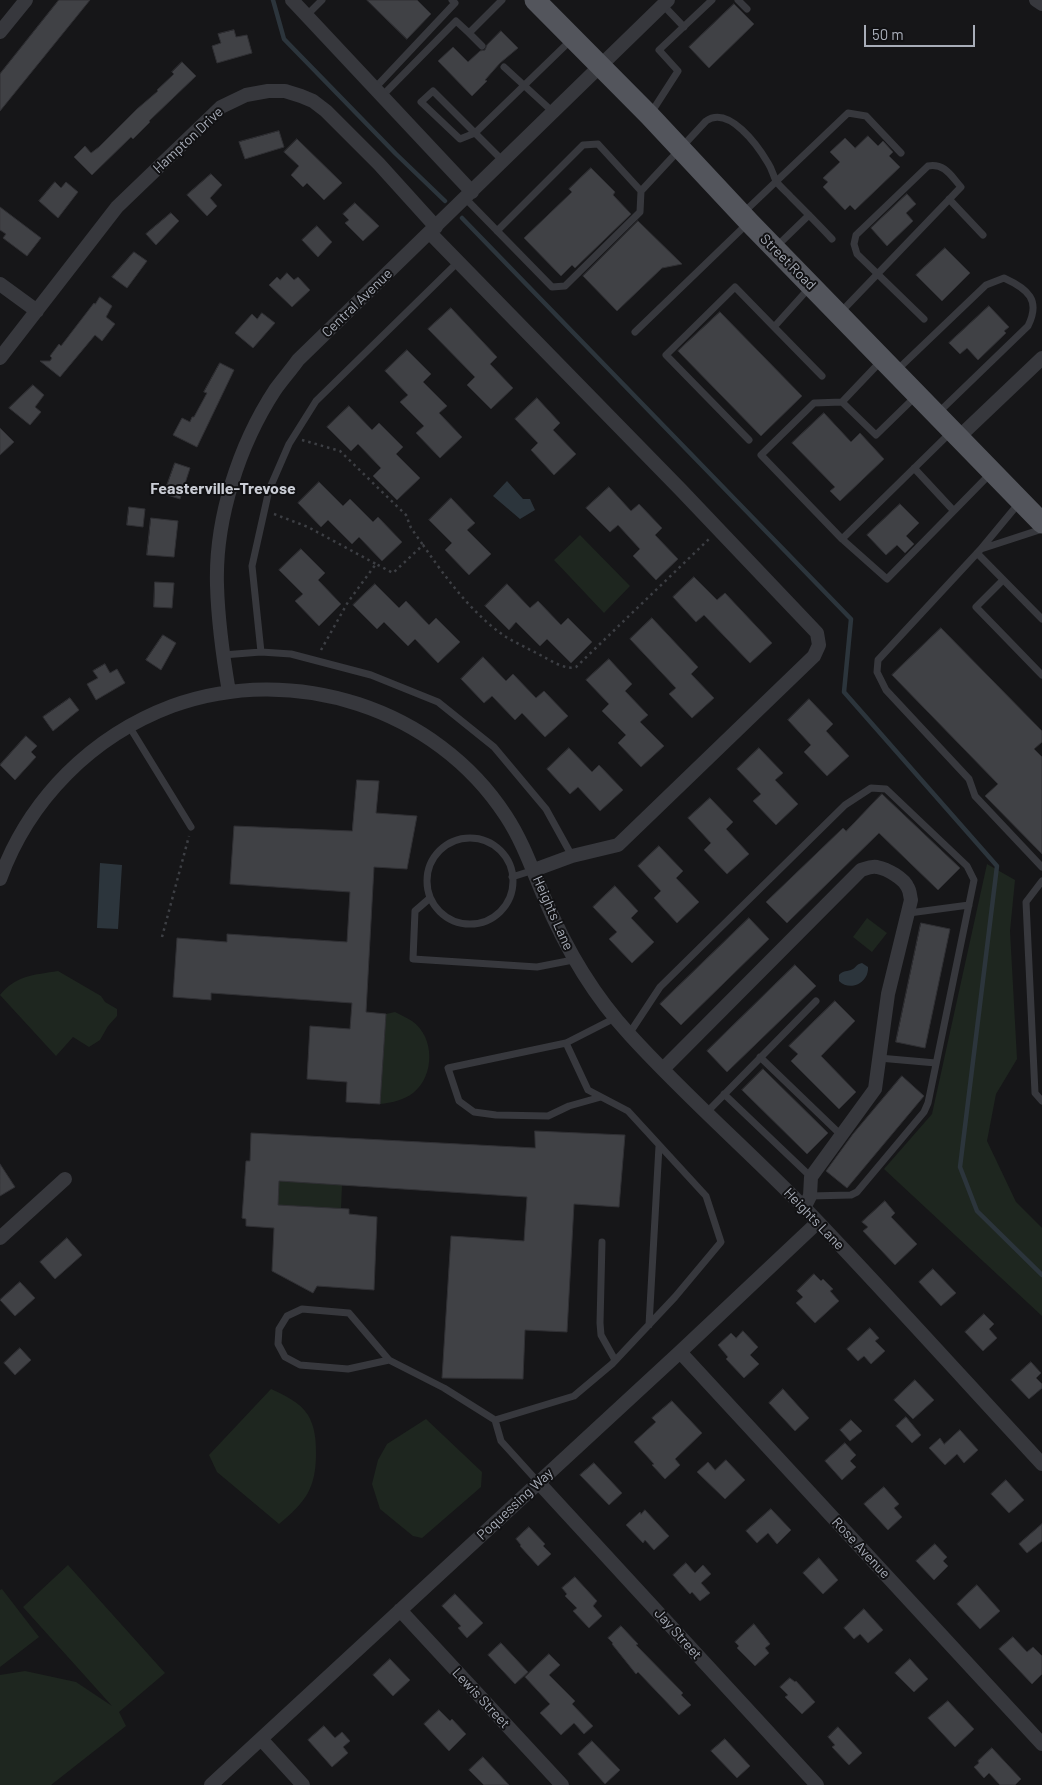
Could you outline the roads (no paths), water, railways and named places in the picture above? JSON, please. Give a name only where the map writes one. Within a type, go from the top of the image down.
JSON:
[{"type":"main road","name":"Street Road","points":[[535,0],[649,115],[680,150],[1042,523]]},
{"type":"street","points":[[0,32],[26,0]]},
{"type":"street","points":[[292,0],[379,92],[468,195]]},
{"type":"street","points":[[1036,0],[1042,4]]},
{"type":"street","name":"Central Avenue","points":[[228,692],[217,585],[220,540],[233,479],[249,438],[275,391],[298,360],[665,2]]},
{"type":"street","name":"Hampton Drive","points":[[0,358],[117,207],[221,108],[246,95],[268,91],[285,91],[301,96],[326,110],[380,164],[458,262],[817,632],[819,645],[814,656],[618,845],[572,856],[534,870]]},
{"type":"street","points":[[0,284],[37,310]]},
{"type":"street","points":[[956,434],[1042,358]]},
{"type":"street","name":"Heights Lane","points":[[0,879],[6,862],[35,810],[60,780],[106,740],[160,710],[180,703],[228,692],[280,689],[321,694],[362,704],[418,730],[467,768],[506,816],[526,850],[544,898],[573,960],[615,1018],[707,1112],[807,1202],[818,1222],[1042,1464]]},
{"type":"street","points":[[663,1069],[861,870],[877,867],[891,873],[902,881],[908,888],[911,900],[888,994],[875,1089],[811,1177],[807,1202]]},
{"type":"street","points":[[0,1238],[66,1179]]},
{"type":"street","name":"Poquessing Way","points":[[211,1785],[539,1483],[818,1222]]},
{"type":"street","name":"Rose Avenue","points":[[680,1352],[1042,1744]]},
{"type":"street","name":"Jay Street","points":[[539,1483],[817,1785]]},
{"type":"street","name":"Lewis Street","points":[[400,1610],[562,1785]]},
{"type":"street","points":[[261,1739],[303,1785]]},
{"type":"lane","points":[[306,16],[322,0]]},
{"type":"lane","points":[[468,33],[502,0]]},
{"type":"lane","points":[[649,115],[678,71],[659,50],[712,0]]},
{"type":"lane","points":[[738,0],[747,9]]},
{"type":"lane","points":[[379,92],[455,1]]},
{"type":"lane","points":[[665,2],[684,27]]},
{"type":"lane","points":[[379,92],[456,21],[482,46]]},
{"type":"lane","points":[[503,161],[475,133],[434,91],[421,102],[460,139],[475,133],[572,39]]},
{"type":"lane","points":[[504,67],[553,112]]},
{"type":"lane","points":[[635,332],[746,218],[776,181],[848,113],[866,116],[901,153]]},
{"type":"lane","points":[[468,195],[497,230],[552,288],[565,286],[640,212],[641,191],[712,116],[726,118],[744,133],[770,165],[776,181],[832,239]]},
{"type":"lane","points":[[497,230],[583,145],[598,144],[641,191]]},
{"type":"lane","points":[[839,314],[878,274],[950,199],[962,187],[944,168],[936,165],[928,166],[856,235],[854,244],[857,254],[878,274],[924,319]]},
{"type":"lane","points":[[950,199],[983,235]]},
{"type":"lane","points":[[775,248],[809,215]]},
{"type":"lane","points":[[261,652],[252,566],[269,490],[293,438],[316,400],[458,262]]},
{"type":"lane","points":[[937,414],[1028,326],[1034,313],[1032,299],[1018,284],[1004,278],[986,285],[842,402],[814,402],[761,455],[842,539],[887,579],[992,472]]},
{"type":"lane","points":[[774,327],[812,285]]},
{"type":"lane","points":[[749,440],[666,355],[735,287],[822,376]]},
{"type":"lane","points":[[842,402],[876,434],[917,394]]},
{"type":"lane","points":[[842,539],[914,468],[956,434]]},
{"type":"lane","points":[[914,468],[953,510]]},
{"type":"lane","points":[[1021,501],[979,551],[878,660],[877,672],[886,690],[969,780],[975,796],[1042,867]]},
{"type":"lane","points":[[979,551],[1042,528]]},
{"type":"lane","points":[[979,551],[1003,580],[1042,619]]},
{"type":"lane","points":[[1003,580],[976,607],[1042,674]]},
{"type":"lane","points":[[223,655],[261,652],[290,654],[371,675],[438,702],[494,747],[546,809],[572,856]]},
{"type":"lane","points":[[129,726],[191,827]]},
{"type":"lane","points":[[629,1034],[660,988],[845,805],[870,788],[886,789],[967,866],[974,880],[970,905],[928,1103],[924,1112],[857,1192],[850,1195],[807,1202]]},
{"type":"lane","points":[[468,838],[482,839],[495,846],[505,856],[512,869],[512,877],[513,884],[509,898],[501,911],[489,919],[475,924],[461,923],[448,918],[437,910],[430,898],[426,884],[427,871],[433,858],[442,847],[454,840],[468,838]]},
{"type":"lane","points":[[512,877],[534,870]]},
{"type":"lane","points":[[1042,881],[1026,902],[1035,1093],[1042,1101]]},
{"type":"lane","points":[[430,898],[415,911],[413,959],[536,967],[573,960]]},
{"type":"lane","points":[[909,913],[970,905]]},
{"type":"lane","points":[[707,1112],[816,1001]]},
{"type":"lane","points":[[602,1098],[570,1106],[548,1116],[496,1115],[474,1112],[459,1100],[448,1068],[566,1043],[615,1018]]},
{"type":"lane","points":[[495,1420],[574,1396],[615,1360],[649,1325],[721,1242],[706,1196],[628,1111],[588,1090],[566,1043]]},
{"type":"lane","points":[[760,1057],[841,1136]]},
{"type":"lane","points":[[879,1058],[936,1064]]},
{"type":"lane","points":[[724,1094],[811,1177]]},
{"type":"lane","points":[[649,1325],[659,1146]]},
{"type":"lane","points":[[602,1242],[601,1335],[615,1360]]},
{"type":"lane","points":[[389,1360],[348,1369],[300,1365],[285,1357],[278,1344],[279,1328],[287,1316],[302,1309],[349,1313],[389,1360],[444,1388],[495,1420],[500,1441],[539,1483]]},
{"type":"waterway","points":[[273,0],[284,39],[396,154],[445,201]]},
{"type":"waterway","points":[[462,218],[851,619],[844,692],[997,866],[960,1167],[977,1211],[1042,1275]]},
{"type":"district","name":"Feasterville-Trevose","points":[[223,489]]}]
